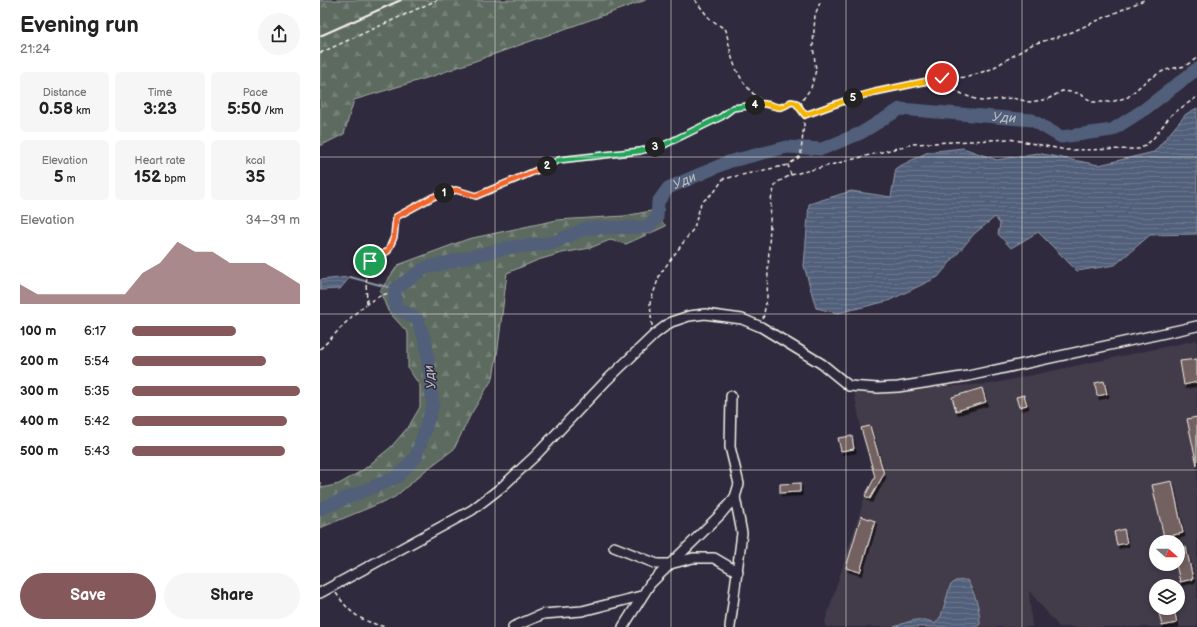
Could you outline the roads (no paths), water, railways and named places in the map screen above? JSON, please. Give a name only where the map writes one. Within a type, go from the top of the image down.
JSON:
[{"type":"street","points":[[320,593],[472,510],[504,486],[655,334],[671,322],[689,316],[704,314],[742,319],[761,327],[822,364],[849,386],[878,388],[898,387],[968,376],[1197,326]]},
{"type":"street","points":[[623,627],[641,596],[650,584],[720,515],[735,497],[739,484],[730,447],[731,396]]},
{"type":"street","points":[[730,627],[742,533],[735,497]]},
{"type":"street","points":[[614,547],[657,564],[670,564],[693,558],[714,558],[738,572]]},
{"type":"street","points":[[513,627],[542,614],[582,611],[641,596]]},
{"type":"water","points":[[1197,108],[1197,234],[1150,235],[1115,265],[1077,271],[1038,232],[1011,248],[998,234],[1000,224],[995,217],[974,234],[938,277],[888,301],[838,313],[816,308],[804,266],[809,204],[851,191],[891,197],[896,168],[928,152],[963,148],[997,160],[1037,153],[1099,165],[1154,152],[1186,114]]},
{"type":"water","points":[[350,277],[340,289],[320,290],[320,280]]},
{"type":"water","points":[[967,580],[975,596],[978,607],[980,624],[977,627],[894,627],[915,620],[930,621],[935,624],[941,616],[950,586],[955,581]]},
{"type":"waterway","name":"Уди","points":[[320,509],[397,477],[416,457],[433,405],[426,343],[417,319],[395,307],[395,289],[425,268],[506,248],[552,243],[587,228],[648,227],[657,218],[658,202],[668,188],[728,162],[787,147],[822,149],[861,133],[900,109],[1032,120],[1061,137],[1112,130],[1145,109],[1197,69]]},
{"type":"waterway","points":[[350,277],[395,289]]},
{"type":"railway","points":[[320,36],[401,0]]}]
